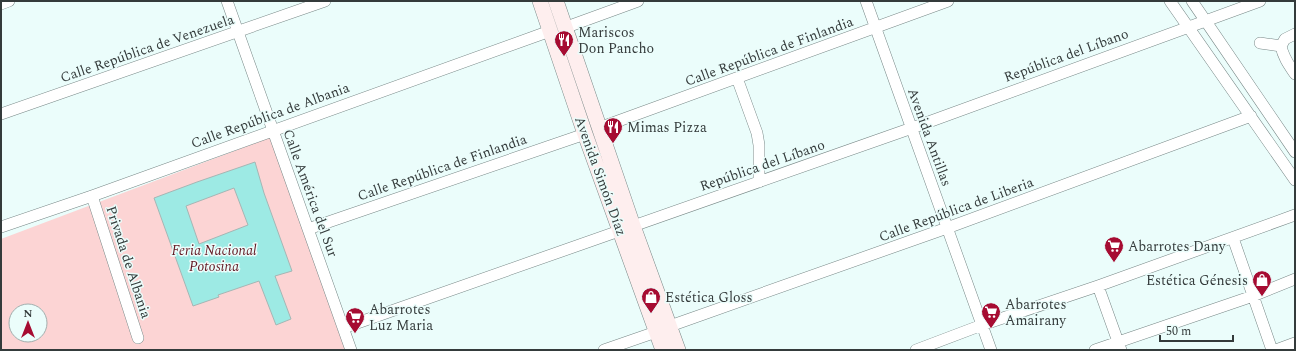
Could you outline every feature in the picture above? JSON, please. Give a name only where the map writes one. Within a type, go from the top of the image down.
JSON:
[{"type":"main road","name":"Avenida Simón Díaz","points":[[540,1],[557,29],[599,128],[627,228],[663,329],[678,350]]},
{"type":"main road","name":"Avenida Simón Díaz","points":[[556,1],[557,29],[585,134],[627,228]]},
{"type":"main road","name":"Avenida Simón Díaz","points":[[663,329],[663,350]]},
{"type":"street","points":[[1,4],[9,1]]},
{"type":"street","name":"Calle América del Sur","points":[[227,1],[351,350]]},
{"type":"street","name":"Calle República de Venezuela","points":[[1,114],[325,1]]},
{"type":"street","name":"Calle República de Albania","points":[[1,227],[92,196],[273,130],[638,1]]},
{"type":"street","name":"Avenida Antillas","points":[[866,1],[991,350]]},
{"type":"street","name":"Calle República de Finlandia","points":[[599,128],[948,1]]},
{"type":"street","points":[[1170,1],[1189,26],[1295,180]]},
{"type":"street","points":[[1192,1],[1295,152]]},
{"type":"street","name":"República del Líbano","points":[[344,328],[912,128],[1260,1]]},
{"type":"street","points":[[1295,34],[1285,39],[1281,46],[1282,52],[1295,74]]},
{"type":"street","points":[[1260,43],[1281,46]]},
{"type":"street","points":[[737,78],[757,132],[759,145],[759,182]]},
{"type":"street","name":"Calle República de Liberia","points":[[604,350],[947,228],[1251,116]]},
{"type":"street","name":"Calle República de Finlandia","points":[[308,229],[585,134]]},
{"type":"street","name":"Privada de Albania","points":[[92,196],[138,338]]},
{"type":"street","points":[[916,350],[982,325],[1098,286],[1295,215]]},
{"type":"street","points":[[1233,238],[1272,350]]},
{"type":"street","points":[[1095,350],[1119,346],[1295,279]]},
{"type":"street","points":[[1098,286],[1119,346]]},
{"type":"street","points":[[1276,350],[1295,343]]},
{"type":"green space","name":"Feria Nacional Potosina","points":[[271,137],[347,350],[1,350],[1,239]]},
{"type":"building","points":[[255,162],[264,193],[292,271],[275,276],[291,319],[276,325],[259,281],[218,295],[219,297],[193,306],[154,198]],"holes":[[[234,188],[248,225],[199,244],[186,206]]]},
{"type":"place","name":"Mariscos Don Pancho","points":[[564,57]]},
{"type":"place","name":"Mimas Pizza","points":[[613,144]]},
{"type":"place","name":"Abarrotes Dany","points":[[1114,263]]},
{"type":"place","name":"Estética Génesis","points":[[1262,297]]},
{"type":"place","name":"Estética Gloss","points":[[651,314]]},
{"type":"place","name":"Abarrotes Amairany","points":[[991,329]]},
{"type":"place","name":"Abarrotes Luz Maria","points":[[355,334]]}]
